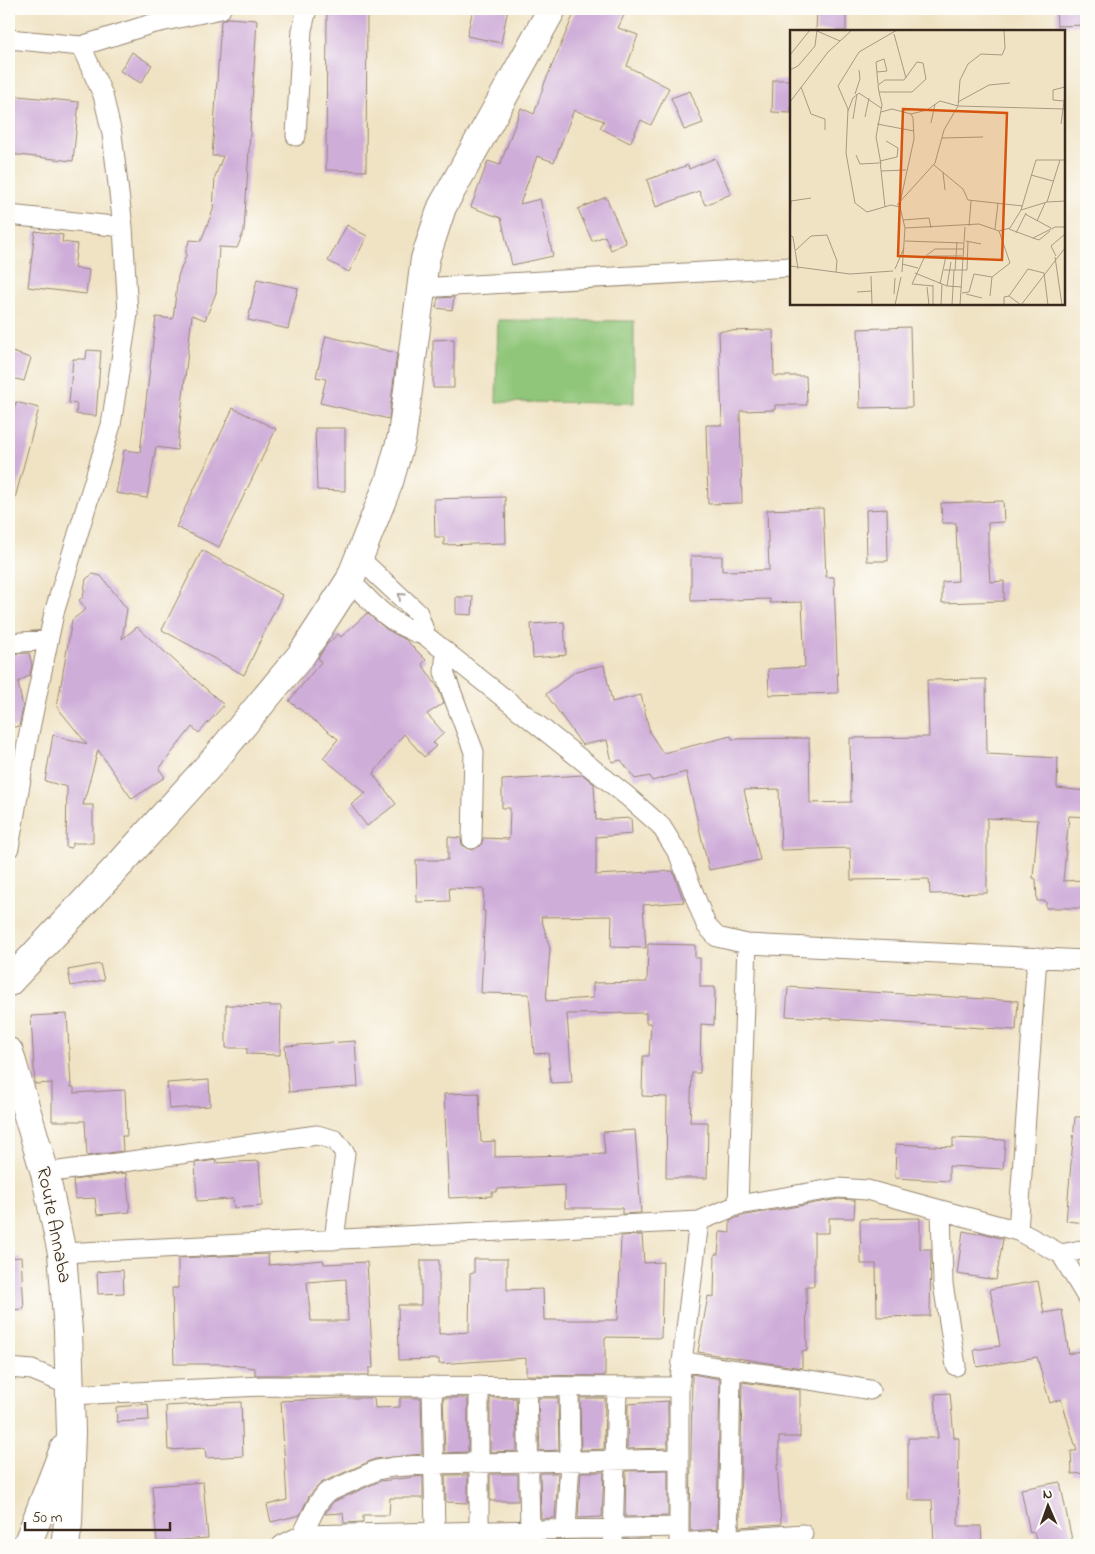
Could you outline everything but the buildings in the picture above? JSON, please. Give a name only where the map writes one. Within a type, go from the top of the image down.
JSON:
[{"type":"street","points":[[9,39],[81,46],[151,24],[220,9]]},
{"type":"street","points":[[296,136],[302,30],[307,9]]},
{"type":"street","points":[[9,982],[122,862],[221,752],[302,654],[355,569],[389,482],[402,436],[424,259],[442,207],[552,9]]},
{"type":"street","points":[[9,848],[28,738],[54,613],[111,425],[128,314],[123,227],[112,134],[103,95],[81,46]]},
{"type":"street","points":[[9,215],[123,227]]},
{"type":"street","points":[[420,288],[790,267]]},
{"type":"street","points":[[355,569],[387,618],[407,630],[426,636],[628,796],[661,826],[679,855],[706,925],[717,937],[747,944],[1086,960]]},
{"type":"street","points":[[355,569],[418,613],[426,636]]},
{"type":"street","points":[[9,643],[48,640]]},
{"type":"street","points":[[446,652],[444,672],[474,752],[472,839]]},
{"type":"street","points":[[738,1205],[747,944]]},
{"type":"street","points":[[1018,1231],[1037,957]]},
{"type":"street","name":"Route Annaba","points":[[9,1052],[44,1173],[62,1253],[71,1432],[68,1523],[65,1545]]},
{"type":"street","points":[[44,1173],[317,1135],[335,1140],[345,1153],[334,1240]]},
{"type":"street","points":[[62,1253],[699,1221],[738,1205],[838,1188],[867,1190],[1018,1231],[1061,1254],[1086,1296]]},
{"type":"street","points":[[941,1210],[943,1284],[956,1366]]},
{"type":"street","points":[[679,1538],[680,1388],[699,1221]]},
{"type":"street","points":[[1061,1254],[1086,1249]]},
{"type":"street","points":[[682,1361],[731,1370],[810,1378],[870,1390]]},
{"type":"street","points":[[9,1368],[32,1370],[69,1390],[263,1386],[680,1388]]},
{"type":"street","points":[[728,1543],[731,1370]]},
{"type":"street","points":[[432,1386],[435,1532]]},
{"type":"street","points":[[479,1386],[479,1531]]},
{"type":"street","points":[[527,1386],[530,1530]]},
{"type":"street","points":[[566,1529],[570,1461],[569,1386]]},
{"type":"street","points":[[613,1537],[617,1460],[617,1387]]},
{"type":"street","name":"Route Annaba","points":[[28,1545],[71,1432]]},
{"type":"street","points":[[302,1535],[318,1503],[326,1493],[377,1470],[393,1466],[478,1462],[679,1459]]},
{"type":"street","points":[[282,1545],[302,1535],[479,1531],[508,1538],[530,1530],[566,1529],[613,1537],[679,1538],[728,1543],[803,1534]]},
{"type":"green space","points":[[498,320],[634,321],[634,403],[496,402]]}]
